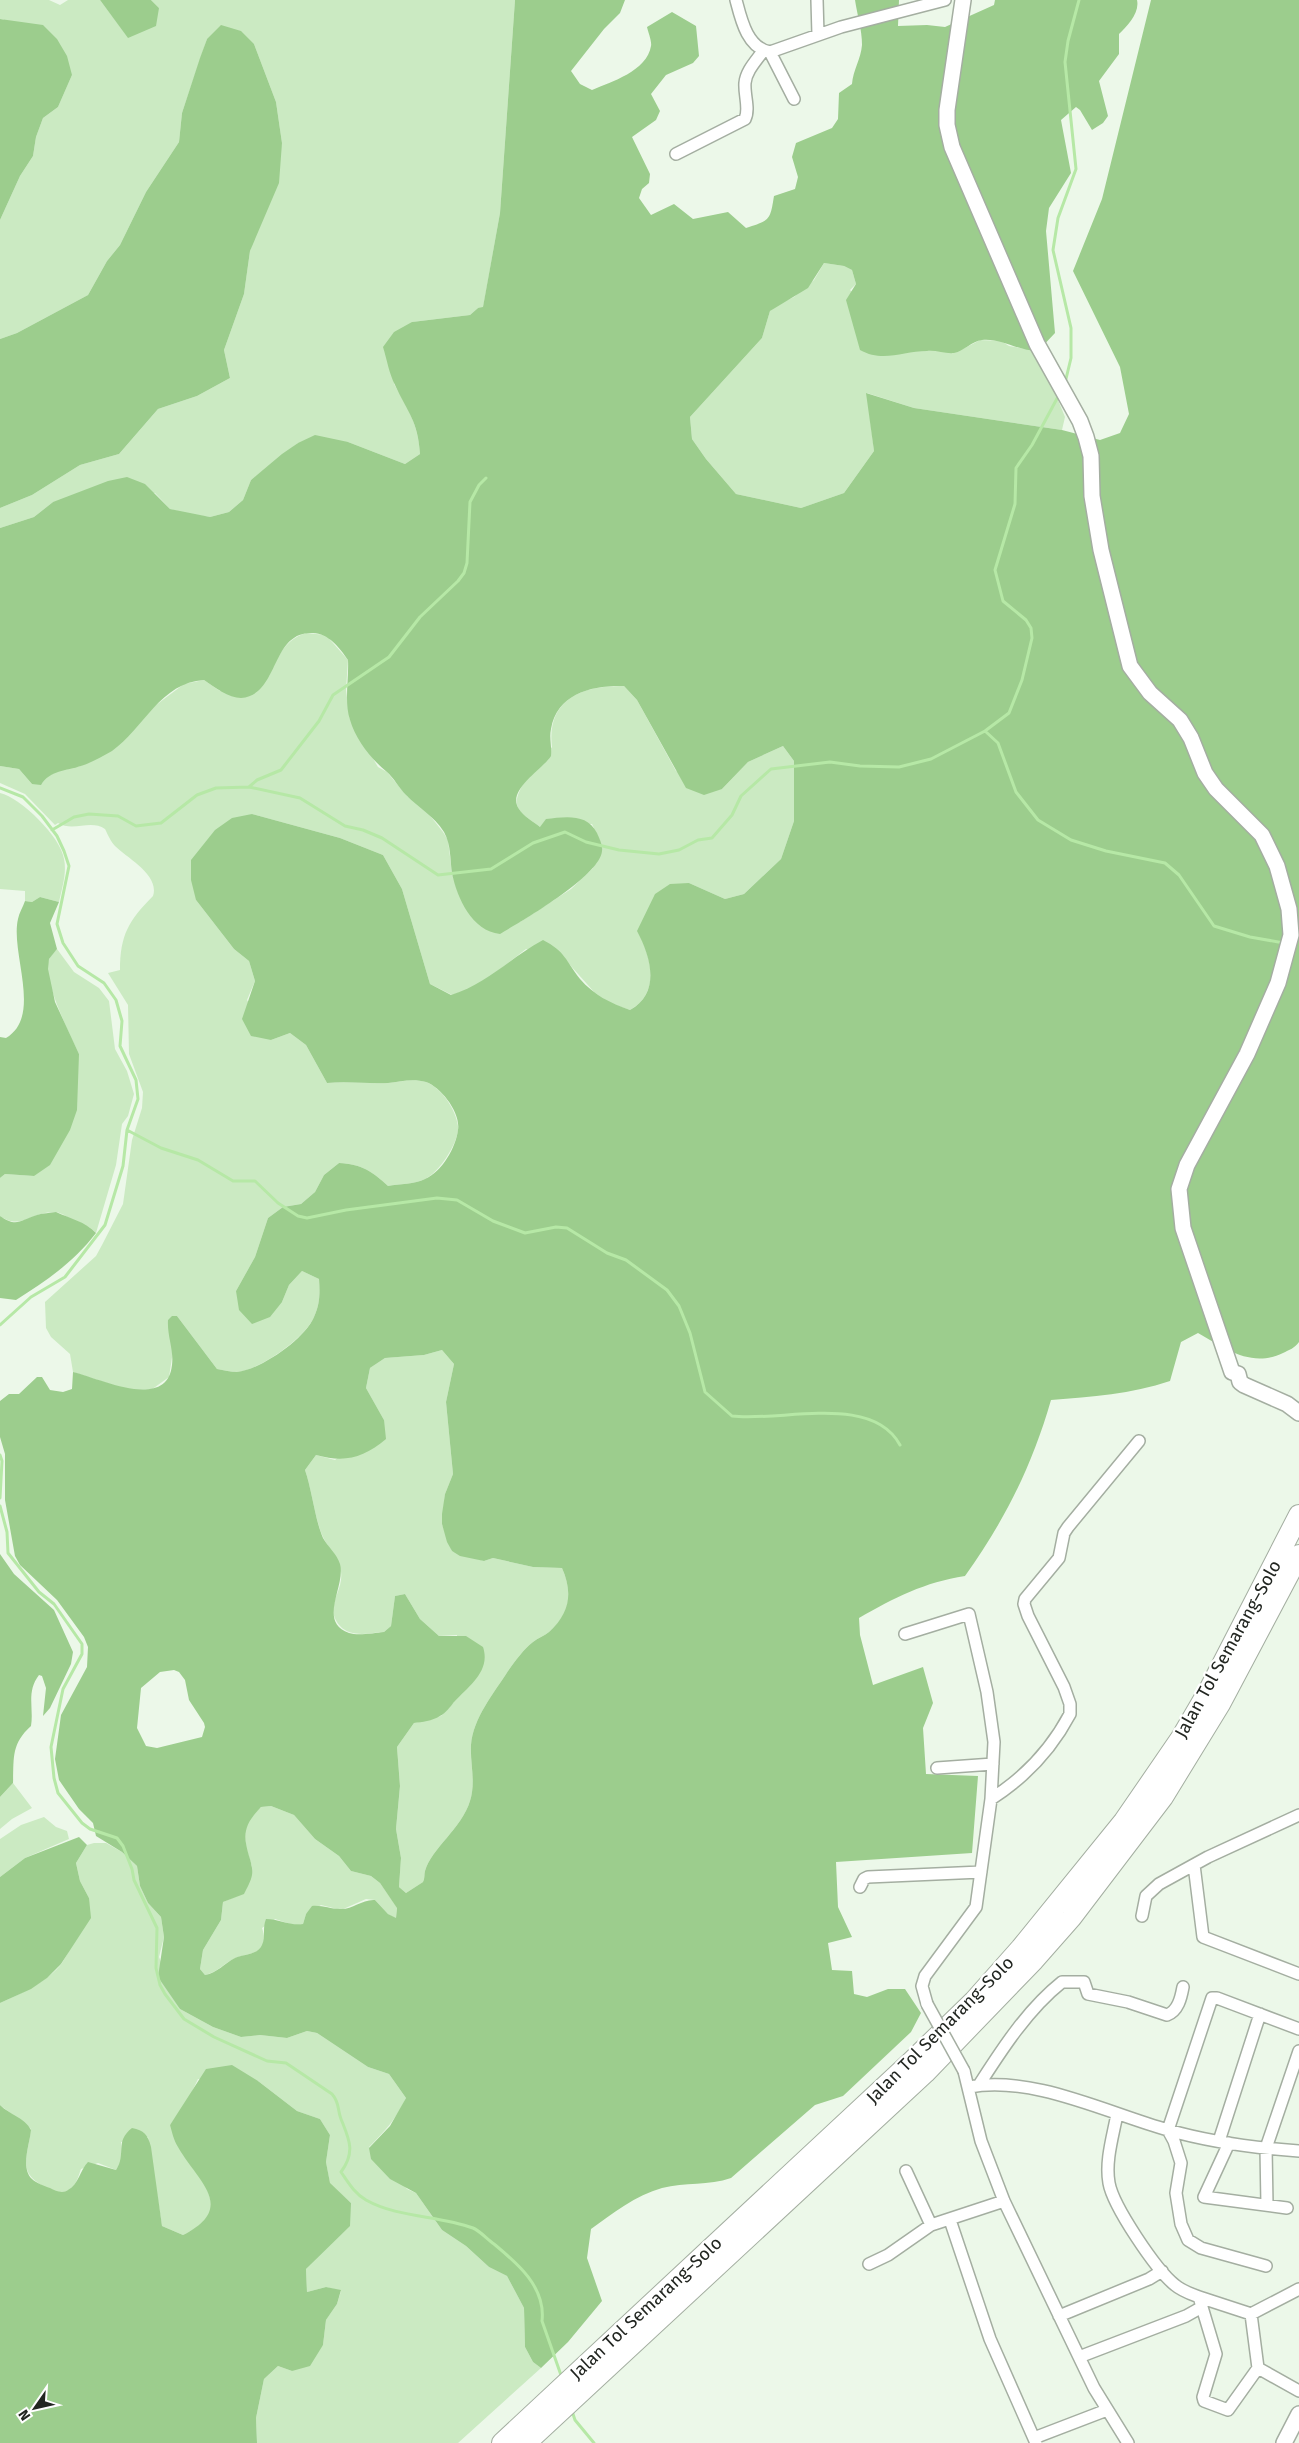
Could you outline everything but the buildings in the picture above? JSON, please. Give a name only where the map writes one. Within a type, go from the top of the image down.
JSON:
[{"type":"highway","name":"Jalan Tol Semarang–Solo","points":[[526,2443],[974,2001],[1021,1948],[1124,1821],[1195,1714],[1299,1515]]},
{"type":"highway","name":"Jalan Tol Semarang–Solo","points":[[502,2443],[693,2277],[956,2042],[1071,1918],[1140,1828],[1191,1754],[1255,1641],[1299,1555]]},
{"type":"street","points":[[736,0],[746,30],[752,41],[766,52],[794,98]]},
{"type":"street","points":[[817,0],[818,35]]},
{"type":"street","points":[[676,154],[744,119],[747,114],[745,83],[747,74],[766,52],[818,35],[945,0]]},
{"type":"street","points":[[962,0],[948,91],[947,125],[952,147],[1037,344],[1080,421],[1091,456],[1092,496],[1098,532],[1128,661],[1139,682],[1180,720],[1191,738],[1205,773],[1216,789],[1262,835],[1270,848],[1284,886],[1289,909],[1291,935],[1278,983],[1260,1025],[1186,1165],[1179,1189],[1183,1228],[1232,1372],[1238,1374],[1240,1382],[1244,1385],[1295,1406]]},
{"type":"street","points":[[991,1799],[1008,1788],[1036,1762],[1070,1714],[1068,1697],[1028,1616],[1024,1604],[1025,1599],[1059,1558],[1062,1551],[1064,1533],[1068,1527],[1139,1441]]},
{"type":"street","points":[[905,1634],[969,1614],[987,1692],[994,1742],[991,1799],[978,1901],[974,1912],[926,1976],[922,1986],[927,2004],[974,2086],[981,2141],[1004,2201],[1079,2357],[1107,2410],[1128,2443]]},
{"type":"street","points":[[937,1768],[993,1764]]},
{"type":"street","points":[[1142,1916],[1144,1901],[1148,1892],[1194,1865],[1299,1814]]},
{"type":"street","points":[[1194,1865],[1203,1937],[1299,1974]]},
{"type":"street","points":[[860,1887],[864,1879],[868,1877],[981,1872]]},
{"type":"street","points":[[974,2086],[1042,2000],[1062,1982],[1084,1982],[1088,1994],[1128,2002],[1167,2015],[1172,2013],[1178,2004],[1183,1987]]},
{"type":"street","points":[[1266,2266],[1201,2248],[1188,2240],[1182,2224],[1176,2192],[1181,2163],[1174,2141],[1168,2130],[1211,2000],[1215,1997],[1299,2029]]},
{"type":"street","points":[[1260,2014],[1224,2142],[1204,2196],[1287,2208]]},
{"type":"street","points":[[1267,2205],[1266,2148],[1299,2051]]},
{"type":"street","points":[[974,2086],[1019,2086],[1065,2098],[1168,2130],[1224,2142],[1299,2151]]},
{"type":"street","points":[[1117,2114],[1108,2173],[1111,2192],[1138,2238],[1162,2272],[1175,2286],[1200,2302],[1251,2314],[1299,2288]]},
{"type":"street","points":[[906,2171],[931,2225]]},
{"type":"street","points":[[869,2264],[892,2252],[931,2225],[1004,2201]]},
{"type":"street","points":[[950,2220],[990,2339],[1035,2441],[1107,2410]]},
{"type":"street","points":[[1059,2316],[1162,2272]]},
{"type":"street","points":[[1079,2357],[1186,2316],[1200,2302]]},
{"type":"street","points":[[1200,2302],[1216,2354],[1203,2400],[1228,2410],[1258,2368],[1251,2314]]},
{"type":"street","points":[[1258,2368],[1299,2391]]},
{"type":"street","points":[[1284,2443],[1298,2419]]},
{"type":"green space","points":[[0,0],[49,0],[60,5],[68,0],[100,0],[128,37],[159,8],[151,0],[515,0],[500,213],[483,308],[478,308],[470,315],[412,322],[394,384],[415,426],[420,454],[405,464],[348,442],[298,443],[251,480],[243,500],[229,512],[210,517],[188,514],[170,509],[155,493],[53,502],[34,517],[0,528],[0,508],[32,495],[80,465],[119,454],[158,409],[197,396],[230,378],[224,350],[244,294],[250,251],[282,143],[276,102],[254,44],[207,39],[182,113],[179,142],[146,192],[120,245],[107,261],[88,295],[17,333],[0,339],[0,220],[20,176],[33,156],[36,137],[43,118],[58,107],[72,75],[3,19],[0,19]]},
{"type":"green space","points":[[100,0],[151,0],[159,8],[156,26],[128,38]]},
{"type":"green space","points":[[515,0],[625,0],[620,13],[604,29],[571,71],[580,84],[592,90],[618,79],[636,69],[643,62],[651,46],[647,27],[672,12],[696,26],[699,56],[693,63],[666,75],[651,94],[660,111],[656,120],[632,137],[650,174],[649,183],[642,189],[639,198],[651,215],[674,204],[693,219],[728,212],[746,228],[768,218],[774,196],[795,189],[798,177],[792,157],[796,143],[832,128],[838,119],[839,93],[852,84],[862,45],[855,0],[899,0],[898,26],[927,25],[945,27],[994,5],[995,0],[1137,0],[1135,14],[1119,34],[1119,54],[1099,81],[1108,116],[1103,123],[1092,130],[1080,110],[1076,107],[1061,120],[1071,173],[1049,208],[1046,231],[1055,333],[1038,351],[1023,349],[996,341],[982,340],[954,353],[918,351],[885,356],[868,354],[860,350],[846,300],[856,284],[852,270],[844,266],[824,263],[808,288],[770,311],[762,338],[690,417],[692,439],[706,459],[736,494],[801,508],[844,493],[874,451],[866,393],[914,408],[1062,430],[1100,440],[1120,433],[1129,414],[1120,367],[1073,271],[1102,199],[1151,0],[1299,0],[1299,1342],[1283,1353],[1260,1358],[1239,1355],[1198,1333],[1181,1342],[1170,1381],[1126,1392],[1051,1400],[1035,1447],[1016,1492],[993,1534],[965,1576],[936,1582],[910,1592],[859,1618],[860,1635],[873,1685],[923,1667],[933,1703],[923,1728],[926,1774],[978,1776],[972,1853],[836,1862],[838,1907],[852,1937],[828,1943],[832,1970],[852,1971],[854,1994],[867,1997],[888,1989],[905,1989],[921,2013],[911,2032],[843,2096],[815,2105],[731,2178],[714,2182],[671,2186],[652,2191],[625,2206],[591,2229],[587,2258],[602,2301],[568,2342],[541,2368],[533,2362],[525,2347],[524,2308],[507,2276],[489,2267],[466,2246],[442,2230],[416,2193],[390,2179],[371,2159],[369,2148],[390,2126],[406,2098],[389,2074],[368,2067],[317,2033],[307,2031],[287,2038],[260,2035],[241,2037],[213,2027],[180,2009],[158,1977],[164,1937],[161,1917],[148,1903],[140,1886],[137,1866],[122,1852],[96,1836],[93,1823],[79,1809],[59,1780],[55,1759],[61,1715],[87,1667],[88,1647],[84,1637],[57,1600],[20,1565],[15,1556],[5,1500],[5,1454],[0,1437],[0,1401],[9,1394],[19,1394],[37,1377],[42,1377],[50,1390],[63,1392],[72,1389],[73,1372],[130,1388],[145,1389],[158,1387],[167,1379],[172,1365],[168,1320],[172,1316],[177,1316],[217,1369],[237,1372],[247,1370],[269,1360],[292,1344],[309,1326],[317,1308],[319,1279],[302,1271],[289,1285],[282,1302],[270,1317],[252,1324],[239,1310],[236,1291],[255,1257],[268,1218],[283,1207],[301,1204],[315,1192],[324,1175],[339,1163],[366,1169],[388,1186],[421,1181],[431,1176],[442,1165],[457,1137],[458,1123],[453,1109],[438,1089],[426,1082],[416,1080],[388,1083],[327,1083],[306,1045],[290,1033],[271,1040],[251,1036],[242,1019],[255,981],[249,961],[234,949],[196,900],[191,880],[191,860],[215,830],[232,818],[252,814],[340,838],[383,855],[402,889],[430,984],[451,995],[476,984],[543,940],[561,953],[580,979],[591,990],[609,1001],[630,1010],[640,1003],[650,984],[649,963],[637,931],[655,894],[670,884],[689,883],[725,899],[744,894],[781,859],[794,821],[794,761],[783,746],[748,762],[722,789],[704,795],[686,788],[637,700],[624,686],[600,687],[578,694],[561,707],[551,729],[551,756],[521,788],[516,802],[523,814],[540,827],[546,819],[553,818],[568,817],[587,822],[597,833],[601,844],[602,851],[598,861],[575,885],[541,909],[500,934],[490,932],[474,920],[462,902],[454,883],[449,847],[440,826],[406,795],[390,774],[365,749],[356,735],[347,705],[348,660],[329,638],[313,633],[299,635],[289,642],[270,676],[254,694],[236,698],[222,692],[204,680],[189,683],[176,689],[164,698],[123,742],[112,751],[85,765],[49,776],[41,785],[32,784],[19,769],[0,766],[0,528],[34,517],[53,502],[108,481],[127,477],[145,484],[170,509],[210,517],[229,512],[243,500],[251,480],[282,454],[298,443],[315,435],[348,442],[405,464],[420,454],[419,443],[415,425],[391,376],[383,347],[394,332],[412,322],[470,315],[478,308],[483,307],[500,213]],"holes":[[[442,1350],[454,1364],[446,1402],[453,1474],[445,1494],[442,1514],[442,1524],[447,1542],[452,1551],[460,1556],[484,1561],[493,1558],[533,1567],[562,1568],[568,1586],[568,1594],[565,1610],[556,1625],[533,1642],[520,1655],[480,1716],[471,1745],[473,1787],[466,1811],[428,1863],[423,1882],[406,1893],[399,1887],[401,1858],[396,1829],[400,1786],[397,1747],[414,1723],[430,1720],[442,1715],[472,1684],[484,1663],[483,1647],[466,1636],[439,1636],[420,1619],[405,1594],[395,1596],[391,1626],[384,1632],[353,1634],[340,1628],[335,1621],[334,1612],[341,1573],[340,1564],[320,1531],[305,1470],[316,1455],[336,1459],[353,1457],[369,1451],[386,1439],[384,1420],[366,1388],[370,1368],[385,1358],[424,1355]],[[174,1670],[179,1672],[185,1680],[189,1700],[204,1723],[205,1727],[202,1737],[157,1748],[146,1746],[137,1728],[141,1688],[160,1672]],[[271,1806],[294,1815],[315,1839],[339,1856],[351,1871],[371,1876],[380,1883],[397,1908],[396,1918],[388,1914],[375,1900],[370,1900],[344,1909],[312,1906],[306,1914],[303,1924],[266,1919],[263,1942],[257,1951],[235,1958],[217,1970],[205,1975],[200,1969],[203,1950],[221,1920],[223,1902],[244,1894],[251,1880],[252,1868],[247,1848],[246,1829],[251,1819],[261,1807]]]},
{"type":"green space","points":[[0,19],[43,25],[57,39],[67,56],[72,75],[58,107],[43,118],[36,137],[33,156],[20,176],[0,220]]},
{"type":"green space","points":[[221,25],[241,31],[254,44],[276,102],[282,143],[279,183],[250,251],[244,294],[224,350],[230,378],[197,396],[158,409],[119,454],[80,465],[32,495],[0,508],[0,339],[17,333],[88,295],[107,261],[120,245],[146,192],[179,142],[182,113],[200,58],[207,39]]},
{"type":"green space","points":[[824,263],[844,266],[852,270],[856,284],[850,290],[919,351],[963,349],[980,340],[1001,341],[1009,346],[1038,351],[1065,417],[1062,430],[914,408],[867,393],[874,451],[844,493],[801,508],[736,494],[706,459],[692,439],[690,417],[762,338],[770,311],[777,305],[794,297],[814,280]]},
{"type":"green space","points":[[306,633],[326,635],[348,660],[346,690],[350,720],[378,767],[387,772],[407,796],[424,808],[448,840],[452,873],[458,893],[520,922],[571,889],[593,868],[600,841],[592,824],[540,827],[523,814],[517,803],[522,786],[552,747],[552,731],[555,717],[561,706],[570,698],[582,692],[609,686],[624,686],[637,700],[676,771],[722,789],[748,762],[783,746],[794,761],[794,821],[781,859],[744,894],[725,899],[689,883],[638,931],[647,952],[650,984],[640,1003],[630,1010],[610,1003],[595,993],[570,965],[526,949],[486,980],[470,989],[452,995],[430,984],[402,889],[383,855],[340,838],[252,814],[196,900],[234,949],[249,961],[255,981],[247,1000],[271,1040],[290,1033],[306,1045],[327,1083],[388,1083],[412,1080],[426,1082],[443,1094],[447,1100],[457,1120],[458,1132],[448,1156],[442,1164],[431,1176],[421,1181],[388,1186],[366,1169],[339,1163],[324,1175],[315,1192],[301,1204],[283,1207],[268,1218],[255,1257],[236,1291],[282,1302],[289,1285],[302,1271],[319,1279],[319,1298],[314,1317],[301,1334],[281,1352],[247,1370],[237,1372],[217,1369],[177,1316],[168,1320],[173,1351],[169,1377],[151,1390],[125,1389],[73,1372],[70,1354],[51,1337],[46,1328],[45,1302],[96,1256],[123,1204],[132,1140],[142,1108],[143,1092],[129,1054],[128,1005],[108,973],[120,970],[124,938],[132,921],[153,896],[154,888],[147,874],[115,846],[105,829],[94,825],[70,826],[58,823],[55,825],[25,794],[0,783],[0,766],[19,769],[32,784],[62,769],[81,766],[184,684],[204,680],[220,691],[269,676],[287,645],[298,636]]},
{"type":"green space","points":[[0,793],[9,796],[29,810],[56,840],[64,859],[65,870],[59,902],[40,897],[32,902],[25,901],[25,891],[0,889]]},
{"type":"green space","points":[[40,897],[59,902],[50,923],[57,949],[49,959],[48,969],[55,1002],[79,1054],[77,1110],[70,1130],[50,1165],[34,1176],[5,1174],[0,1178],[0,1037],[6,1038],[17,1028],[22,1015],[24,1000],[23,983],[17,933],[19,914],[25,901],[32,902]]},
{"type":"green space","points":[[57,949],[74,972],[99,988],[109,1001],[115,1049],[127,1071],[134,1094],[128,1116],[122,1124],[116,1165],[96,1233],[89,1227],[57,1212],[47,1212],[14,1222],[0,1216],[0,1178],[5,1174],[34,1176],[79,1054],[69,1034],[49,979],[49,959]]},
{"type":"green space","points":[[56,1212],[82,1223],[96,1233],[69,1262],[38,1286],[16,1300],[0,1298],[0,1216],[11,1222],[18,1222],[39,1214]]},
{"type":"green space","points":[[442,1350],[454,1364],[446,1402],[453,1474],[445,1494],[442,1524],[452,1551],[484,1561],[493,1558],[533,1567],[562,1568],[566,1577],[569,1594],[566,1610],[562,1618],[549,1632],[533,1642],[523,1652],[485,1706],[476,1725],[471,1745],[473,1787],[466,1811],[428,1863],[423,1882],[406,1893],[399,1887],[401,1858],[396,1829],[400,1786],[397,1747],[414,1723],[441,1716],[454,1702],[457,1635],[439,1636],[420,1619],[405,1594],[395,1596],[391,1626],[384,1632],[355,1633],[344,1630],[340,1626],[333,1612],[340,1586],[341,1572],[338,1562],[320,1530],[305,1470],[316,1455],[335,1460],[384,1420],[366,1388],[370,1368],[385,1358],[424,1355]]},
{"type":"green space","points":[[0,1554],[14,1574],[54,1610],[73,1652],[71,1664],[50,1708],[43,1716],[46,1688],[42,1676],[39,1675],[35,1681],[32,1694],[31,1726],[17,1745],[14,1759],[13,1783],[0,1797]]},
{"type":"green space","points":[[13,1783],[32,1808],[12,1819],[0,1829],[0,1797]]},
{"type":"green space","points":[[271,1806],[294,1815],[315,1839],[339,1856],[351,1871],[371,1876],[380,1883],[397,1907],[396,1919],[388,1914],[375,1900],[366,1899],[341,1910],[321,1905],[306,1914],[303,1924],[293,1925],[275,1919],[262,1928],[264,1940],[259,1950],[232,1960],[205,1975],[200,1969],[203,1950],[221,1920],[223,1902],[244,1893],[252,1866],[246,1848],[245,1829],[248,1821],[261,1807]]},
{"type":"green space","points":[[44,1817],[56,1827],[67,1831],[69,1839],[25,1858],[0,1877],[0,1839],[21,1825]]},
{"type":"green space","points":[[79,1837],[87,1845],[76,1863],[80,1881],[89,1898],[91,1918],[61,1964],[47,1978],[31,1989],[0,2003],[0,1877],[25,1858]]},
{"type":"green space","points":[[106,1843],[122,1852],[137,1866],[140,1886],[148,1903],[161,1917],[164,1937],[159,1957],[180,2009],[213,2027],[241,2037],[260,2035],[287,2038],[307,2031],[317,2033],[368,2067],[389,2074],[406,2098],[390,2124],[369,2147],[407,2189],[416,2193],[442,2230],[466,2246],[489,2267],[507,2276],[524,2308],[525,2347],[533,2362],[541,2368],[458,2443],[257,2443],[256,2418],[264,2379],[278,2366],[292,2371],[323,2345],[326,2320],[337,2304],[341,2291],[326,2287],[307,2292],[306,2269],[323,2251],[351,2203],[330,2184],[326,2162],[330,2135],[320,2119],[297,2111],[258,2081],[198,2079],[188,2100],[170,2125],[190,2155],[204,2181],[211,2204],[208,2217],[194,2229],[183,2235],[162,2226],[148,2137],[121,2142],[121,2162],[116,2170],[98,2163],[81,2169],[75,2184],[67,2191],[57,2192],[51,2190],[39,2184],[30,2176],[26,2157],[31,2129],[0,2105],[0,2003],[50,1976],[67,1956],[89,1898],[80,1881],[76,1863],[87,1845]]},
{"type":"green space","points":[[232,2065],[258,2081],[297,2111],[320,2119],[330,2135],[326,2162],[330,2183],[351,2203],[350,2226],[306,2269],[307,2292],[326,2287],[341,2290],[337,2304],[326,2320],[323,2345],[310,2366],[292,2371],[278,2366],[264,2379],[256,2418],[257,2443],[0,2443],[0,2105],[25,2122],[31,2130],[26,2162],[28,2174],[38,2183],[59,2192],[64,2192],[72,2187],[88,2162],[116,2170],[121,2159],[123,2138],[132,2128],[140,2130],[147,2136],[151,2147],[162,2226],[183,2235],[199,2225],[208,2214],[211,2204],[202,2182],[177,2145],[170,2125],[206,2069]]},
{"type":"waterway","points":[[1065,383],[1071,358],[1071,328],[1053,250],[1058,218],[1076,169],[1065,62],[1068,41],[1079,0]]},
{"type":"waterway","points":[[52,830],[74,817],[89,814],[118,816],[136,826],[161,823],[197,795],[216,788],[249,787],[300,798],[345,826],[363,830],[382,838],[438,875],[491,869],[533,843],[565,832],[586,842],[619,850],[659,854],[679,850],[698,840],[712,838],[732,815],[741,796],[771,769],[830,762],[860,766],[899,767],[931,759],[985,731],[1009,713],[1022,680],[1032,638],[1031,628],[1026,620],[1003,601],[995,570],[1015,504],[1016,468],[1032,445],[1060,393]]},
{"type":"waterway","points":[[249,787],[257,780],[281,770],[319,721],[333,695],[389,657],[420,617],[458,581],[464,573],[467,563],[470,502],[479,485],[486,478]]},
{"type":"waterway","points":[[985,731],[998,743],[1016,792],[1038,820],[1071,840],[1106,851],[1165,863],[1179,875],[1214,926],[1250,937],[1284,943]]},
{"type":"waterway","points":[[0,788],[23,797],[42,816],[57,836],[64,851],[69,866],[57,924],[63,943],[78,966],[104,983],[116,1000],[122,1021],[120,1046],[136,1080],[138,1099],[127,1130],[123,1166],[105,1225],[65,1277],[31,1297],[0,1325]]},
{"type":"waterway","points":[[127,1130],[161,1148],[198,1160],[233,1181],[255,1181],[278,1203],[298,1216],[307,1218],[346,1210],[437,1198],[457,1200],[493,1221],[525,1233],[556,1227],[567,1228],[607,1253],[626,1260],[667,1290],[679,1306],[690,1333],[705,1392],[732,1416],[752,1417],[824,1413],[848,1415],[869,1419],[887,1429],[900,1445]]},
{"type":"waterway","points":[[0,1455],[2,1461],[0,1498]]},
{"type":"waterway","points":[[0,1506],[7,1532],[8,1553],[39,1592],[54,1604],[82,1644],[82,1654],[63,1689],[51,1747],[54,1778],[58,1793],[82,1823],[90,1829],[117,1838],[123,1846],[134,1880],[157,1928],[156,1968],[160,1985],[165,1994],[184,2019],[214,2037],[267,2061],[286,2063],[335,2097],[350,2146],[346,2165],[341,2172],[358,2194],[378,2206],[391,2210],[473,2228],[512,2259],[535,2287],[542,2309],[542,2321],[562,2378]]},
{"type":"waterway","points":[[572,2411],[575,2420],[594,2443]]}]
